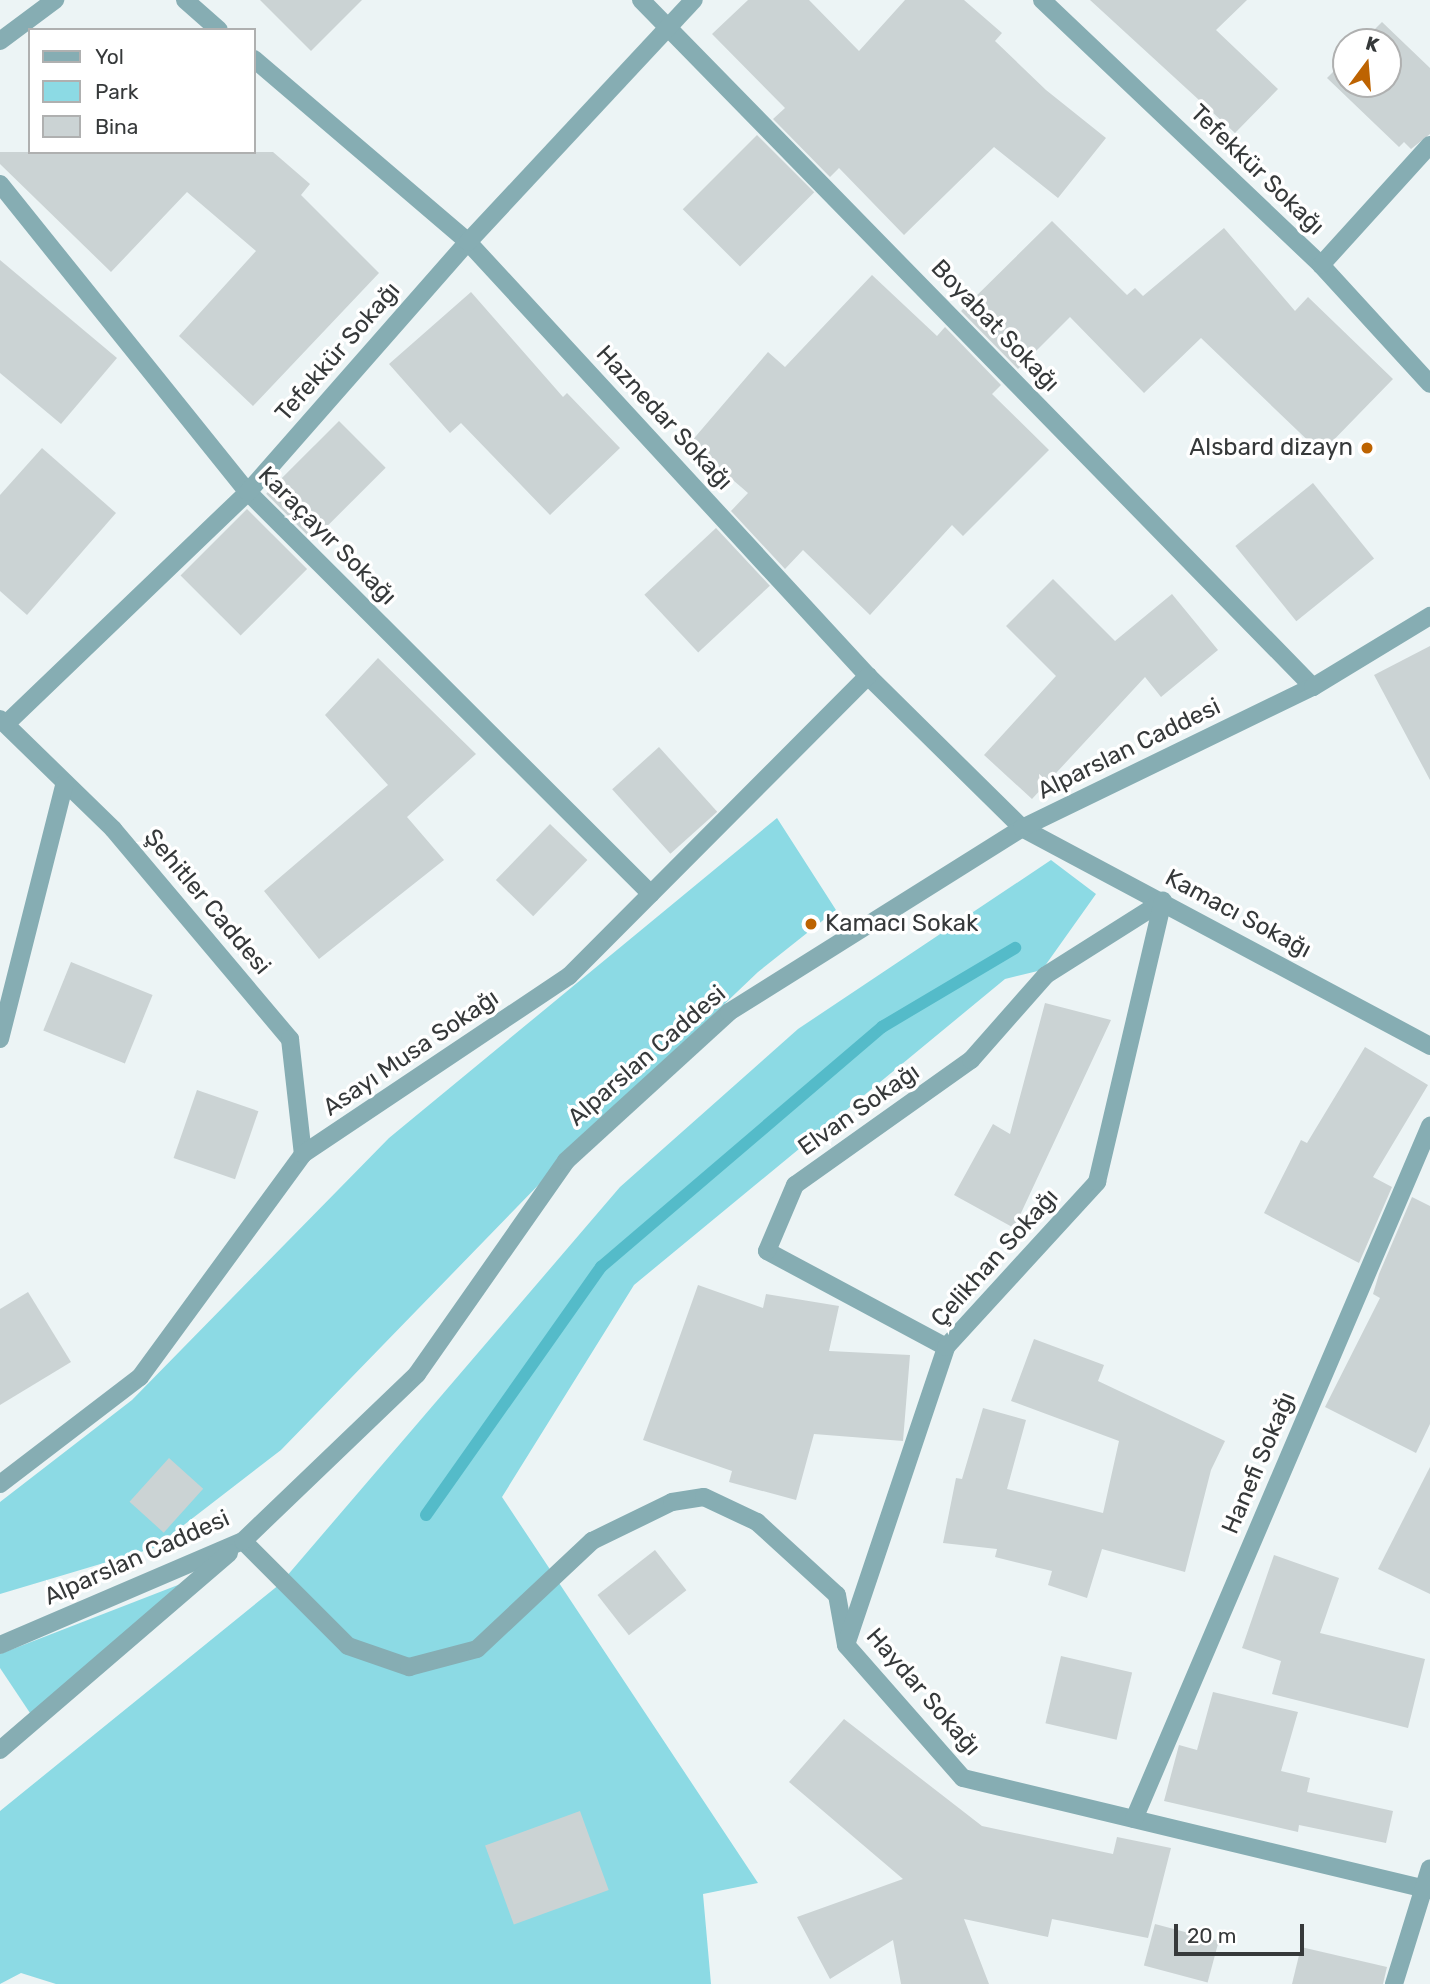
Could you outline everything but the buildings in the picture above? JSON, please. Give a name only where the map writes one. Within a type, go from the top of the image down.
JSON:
[{"type":"street","points":[[0,41],[55,0]]},
{"type":"street","points":[[185,0],[217,28]]},
{"type":"street","name":"Boyabat Sokağı","points":[[641,0],[669,23],[1314,687]]},
{"type":"street","name":"Tefekkür Sokağı","points":[[3,721],[248,492],[468,242],[669,23],[694,0]]},
{"type":"street","name":"Tefekkür Sokağı","points":[[1042,0],[1321,265],[1430,384]]},
{"type":"street","name":"Haznedar Sokağı","points":[[256,61],[468,242],[868,676],[1022,828]]},
{"type":"street","points":[[1321,265],[1430,145]]},
{"type":"street","name":"Karaçayır Sokağı","points":[[0,184],[248,492],[651,894]]},
{"type":"street","name":"Alparslan Caddesi","points":[[0,1645],[243,1541],[418,1374],[566,1161],[729,1012],[1022,828],[1314,687],[1430,616]]},
{"type":"street","name":"Asayı Musa Sokağı","points":[[0,1484],[140,1377],[303,1154],[569,976],[868,676]]},
{"type":"street","name":"Şehitler Caddesi","points":[[3,721],[113,829],[290,1039],[303,1154]]},
{"type":"street","points":[[0,1039],[65,783]]},
{"type":"street","name":"Kamacı Sokağı","points":[[1022,828],[1430,1046]]},
{"type":"street","name":"Çelikhan Sokağı","points":[[846,1645],[946,1347],[1097,1182],[1163,901]]},
{"type":"street","name":"Elvan Sokağı","points":[[946,1347],[767,1251],[795,1185],[971,1060],[1046,975],[1163,901]]},
{"type":"street","name":"Hanefi Sokağı","points":[[1134,1819],[1430,1126]]},
{"type":"street","name":"Haydar Sokağı","points":[[243,1541],[348,1646],[409,1667],[477,1649],[592,1541],[672,1502],[704,1497],[757,1522],[837,1595],[846,1645],[962,1778],[1427,1889]]},
{"type":"street","points":[[0,1750],[243,1541]]},
{"type":"street","points":[[1394,1984],[1427,1889],[1430,1868]]},
{"type":"green space","points":[[777,818],[836,910],[758,972],[587,1135],[281,1450],[154,1548],[0,1594],[0,1502],[132,1400],[389,1138]]},
{"type":"green space","points":[[1051,860],[1096,894],[1042,970],[1005,979],[634,1285],[502,1497],[758,1883],[703,1894],[711,1984],[56,1984],[21,1973],[0,1984],[0,1811],[280,1584],[620,1187],[798,1029]]},
{"type":"green space","points":[[196,1578],[34,1719],[0,1668],[0,1654]]},
{"type":"waterway","points":[[426,1515],[601,1267],[882,1027],[1015,948]]},
{"type":"place","name":"Alsbard dizayn","points":[[1367,448]]},
{"type":"place","name":"Kamacı Sokak","points":[[811,924]]}]
